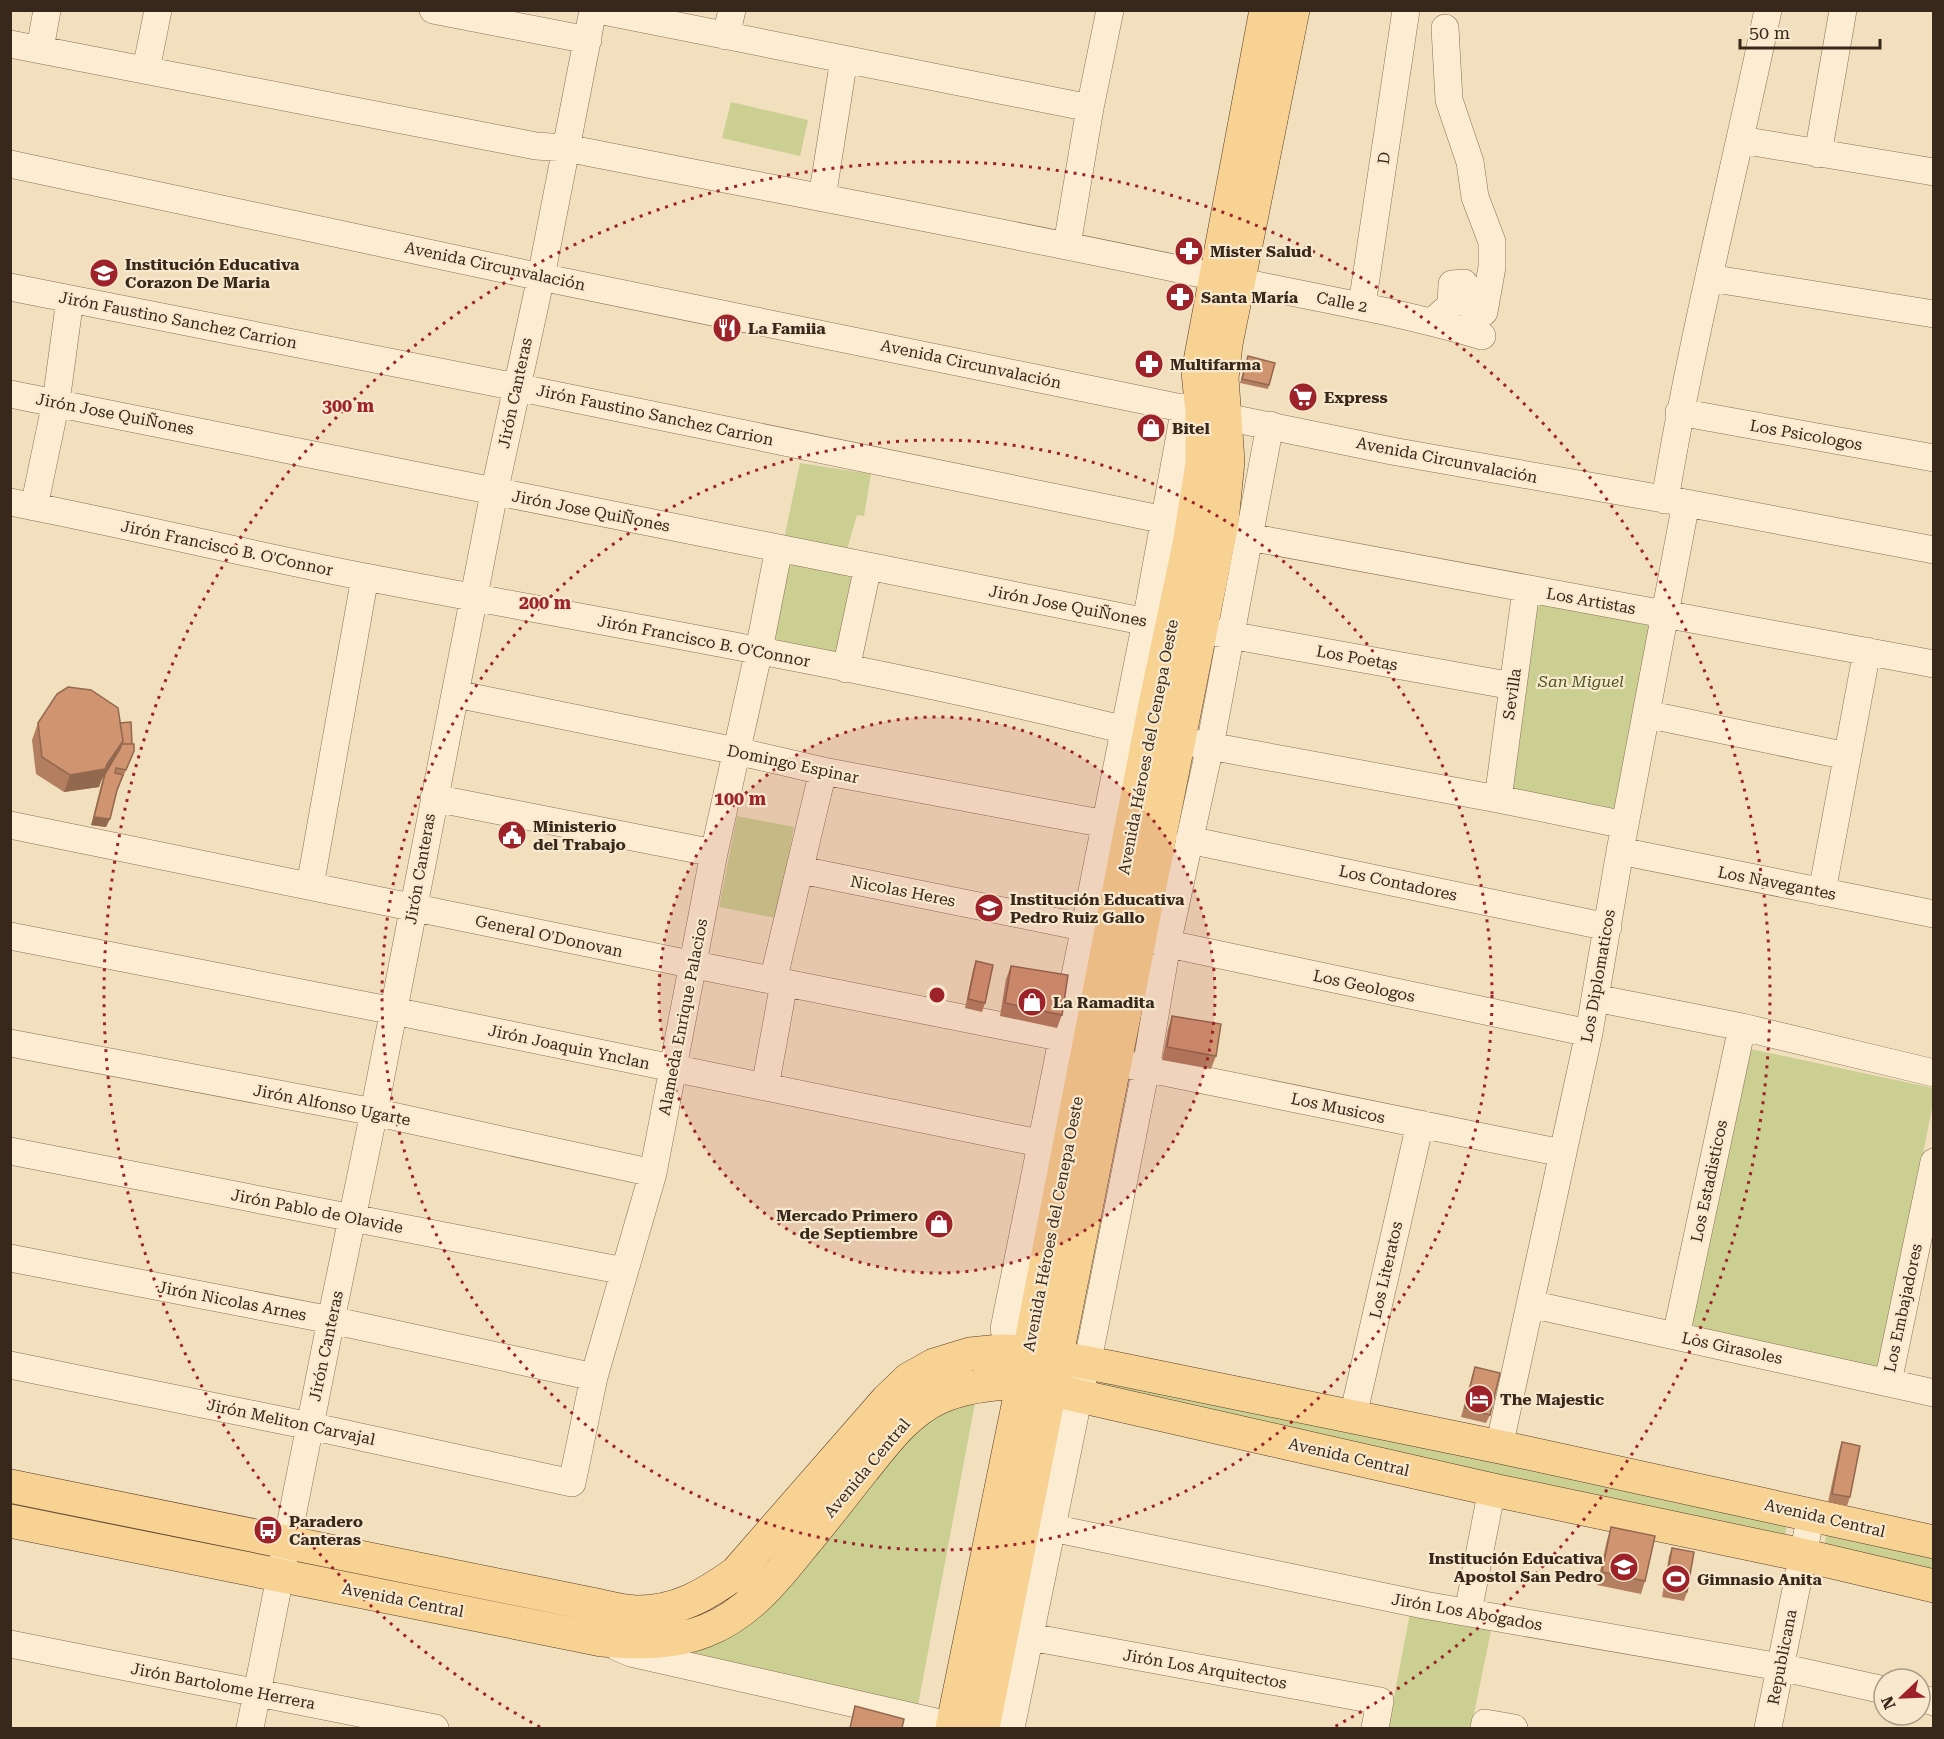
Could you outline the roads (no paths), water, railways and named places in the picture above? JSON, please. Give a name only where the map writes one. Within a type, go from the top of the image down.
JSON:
[{"type":"main road","name":"Avenida Héroes del Cenepa Oeste","points":[[1187,628],[1179,522],[1202,464],[1204,411],[1222,378],[1226,344],[1227,279],[1266,10]]},
{"type":"main road","name":"Avenida Héroes del Cenepa Oeste","points":[[1227,279],[1293,10]]},
{"type":"main road","name":"Avenida Héroes del Cenepa Oeste","points":[[946,1726],[1054,1373],[1068,1149],[1088,1048],[1125,935],[1187,628],[1222,522],[1228,461],[1204,411]]},
{"type":"main road","name":"Avenida Héroes del Cenepa Oeste","points":[[1125,935],[1118,826],[1165,738]]},
{"type":"main road","name":"Avenida Central","points":[[10,1486],[625,1610],[636,1612],[671,1608],[706,1594],[736,1573],[887,1400],[909,1379],[934,1365],[970,1354],[1000,1351],[1054,1373],[1492,1490],[1802,1555],[1934,1586]]},
{"type":"main road","name":"Avenida Central","points":[[10,1521],[602,1640],[637,1644],[671,1640],[705,1631],[736,1616],[756,1600],[886,1442],[911,1416],[937,1399],[966,1388],[1054,1373],[1353,1416],[1934,1542]]},
{"type":"street","points":[[40,49],[47,10]]},
{"type":"street","points":[[146,70],[158,10]]},
{"type":"street","points":[[433,10],[588,40]]},
{"type":"street","name":"Jirón Canteras","points":[[250,1728],[394,1011],[494,493],[541,277],[593,10]]},
{"type":"street","points":[[598,10],[729,23],[844,59],[1090,108]]},
{"type":"street","points":[[1067,245],[1090,108],[1110,10]]},
{"type":"street","name":"D","points":[[1362,305],[1406,10]]},
{"type":"street","name":"Los Diplomaticos","points":[[1498,1447],[1588,1033],[1666,613],[1676,502],[1679,412],[1768,10]]},
{"type":"street","points":[[1818,153],[1843,10]]},
{"type":"street","points":[[1433,321],[1451,305],[1452,284],[1464,283],[1469,292],[1474,315],[1478,316],[1484,312],[1492,267],[1492,242],[1475,197],[1470,162],[1449,100],[1445,28]]},
{"type":"street","name":"Calle 2","points":[[10,44],[536,146],[566,148],[1067,245],[1362,305],[1433,321],[1482,336]]},
{"type":"street","points":[[822,198],[844,59]]},
{"type":"street","points":[[1741,140],[1934,172]]},
{"type":"street","name":"Avenida Circunvalación","points":[[10,164],[541,277],[1392,451],[1934,550]]},
{"type":"street","points":[[1709,278],[1934,314]]},
{"type":"street","name":"Jirón Faustino Sanchez Carrion","points":[[10,287],[1179,522]]},
{"type":"street","points":[[22,505],[56,402],[70,299]]},
{"type":"street","name":"Jirón Jose QuiÑones","points":[[10,394],[494,493],[1187,628]]},
{"type":"street","name":"Los Psicologos","points":[[1679,412],[1934,458]]},
{"type":"street","points":[[1004,1329],[1068,1149],[1088,1048],[1125,935],[1189,840],[1165,738],[1187,628],[1249,537],[1270,426]]},
{"type":"street","name":"Jirón Francisco B. O'Connor","points":[[22,505],[365,577],[759,650],[1024,705],[1165,738],[1498,799],[1625,825]]},
{"type":"street","name":"Los Artistas","points":[[1249,537],[1934,664]]},
{"type":"street","name":"Alameda Enrique Palacios","points":[[572,1483],[594,1377],[653,1173],[714,853],[759,650],[778,548]]},
{"type":"street","points":[[846,669],[868,566]]},
{"type":"street","points":[[310,886],[365,577]]},
{"type":"street","name":"Sevilla","points":[[1498,799],[1526,590]]},
{"type":"street","name":"Los Poetas","points":[[1187,628],[1513,686]]},
{"type":"street","points":[[1822,892],[1867,651]]},
{"type":"street","name":"Domingo Espinar","points":[[456,694],[823,771],[1118,826]]},
{"type":"street","points":[[1646,714],[1847,756]]},
{"type":"street","points":[[765,1087],[779,982],[823,771]]},
{"type":"street","points":[[434,798],[714,853]]},
{"type":"street","name":"General O'Donovan","points":[[10,825],[779,982],[1088,1048]]},
{"type":"street","name":"Los Contadores","points":[[1189,840],[1608,927]]},
{"type":"street","name":"Los Navegantes","points":[[1620,851],[1822,892],[1933,909]]},
{"type":"street","name":"Nicolas Heres","points":[[801,870],[1125,935]]},
{"type":"street","points":[[1011,1728],[1052,1528],[1054,1373],[1127,1162],[1146,1068],[1125,935]]},
{"type":"street","name":"Los Geologos","points":[[1125,935],[1588,1033]]},
{"type":"street","name":"Jirón Joaquin Ynclan","points":[[10,936],[394,1011],[1127,1162]]},
{"type":"street","points":[[1595,998],[1742,1027],[1934,1073]]},
{"type":"street","name":"Los Estadisticos","points":[[1676,1336],[1742,1027]]},
{"type":"street","name":"Jirón Alfonso Ugarte","points":[[10,1042],[374,1112],[653,1173]]},
{"type":"street","name":"Los Musicos","points":[[1088,1048],[1146,1068],[1562,1153]]},
{"type":"street","name":"Los Literatos","points":[[1353,1416],[1420,1124]]},
{"type":"street","name":"Jirón Pablo de Olavide","points":[[10,1151],[624,1271]]},
{"type":"street","name":"Los Embajadores","points":[[1888,1382],[1934,1162]]},
{"type":"street","name":"Jirón Nicolas Arnes","points":[[10,1258],[331,1320],[594,1377]]},
{"type":"street","name":"Los Girasoles","points":[[1530,1304],[1934,1393]]},
{"type":"street","name":"Jirón Meliton Carvajal","points":[[10,1365],[310,1426],[572,1483]]},
{"type":"street","points":[[1468,1612],[1492,1490]]},
{"type":"street","name":"Republicana","points":[[1768,1728],[1812,1515]]},
{"type":"street","name":"Jirón Los Abogados","points":[[1052,1528],[1424,1605],[1780,1667],[1872,1687]]},
{"type":"street","name":"Jirón Los Arquitectos","points":[[1030,1637],[1380,1701],[1375,1728]]},
{"type":"street","points":[[602,1640],[631,1653],[946,1726]]},
{"type":"street","name":"Jirón Bartolome Herrera","points":[[10,1644],[435,1728]]},
{"type":"street","points":[[1484,1726],[1514,1728]]},
{"type":"place","name":"Mister Salud","points":[[1189,251]]},
{"type":"place","name":"Institución Educativa Corazon De Maria","points":[[104,273]]},
{"type":"place","name":"Santa María","points":[[1180,297]]},
{"type":"place","name":"La Famiia","points":[[727,328]]},
{"type":"place","name":"Multifarma","points":[[1149,364]]},
{"type":"place","name":"Express","points":[[1303,397]]},
{"type":"place","name":"Bitel","points":[[1151,428]]},
{"type":"place","name":"Ministerio del Trabajo","points":[[512,835]]},
{"type":"place","name":"Institución Educativa Pedro Ruiz Gallo","points":[[989,908]]},
{"type":"place","name":"La Ramadita","points":[[1032,1002]]},
{"type":"place","name":"Mercado Primero de Septiembre","points":[[939,1224]]},
{"type":"place","name":"The Majestic","points":[[1479,1399]]},
{"type":"place","name":"Paradero Canteras","points":[[268,1530]]},
{"type":"place","name":"Institución Educativa Apostol San Pedro","points":[[1624,1567]]},
{"type":"place","name":"Gimnasio Anita","points":[[1676,1579]]},
{"type":"park label","name":"San Miguel","points":[[1581,681]]}]
